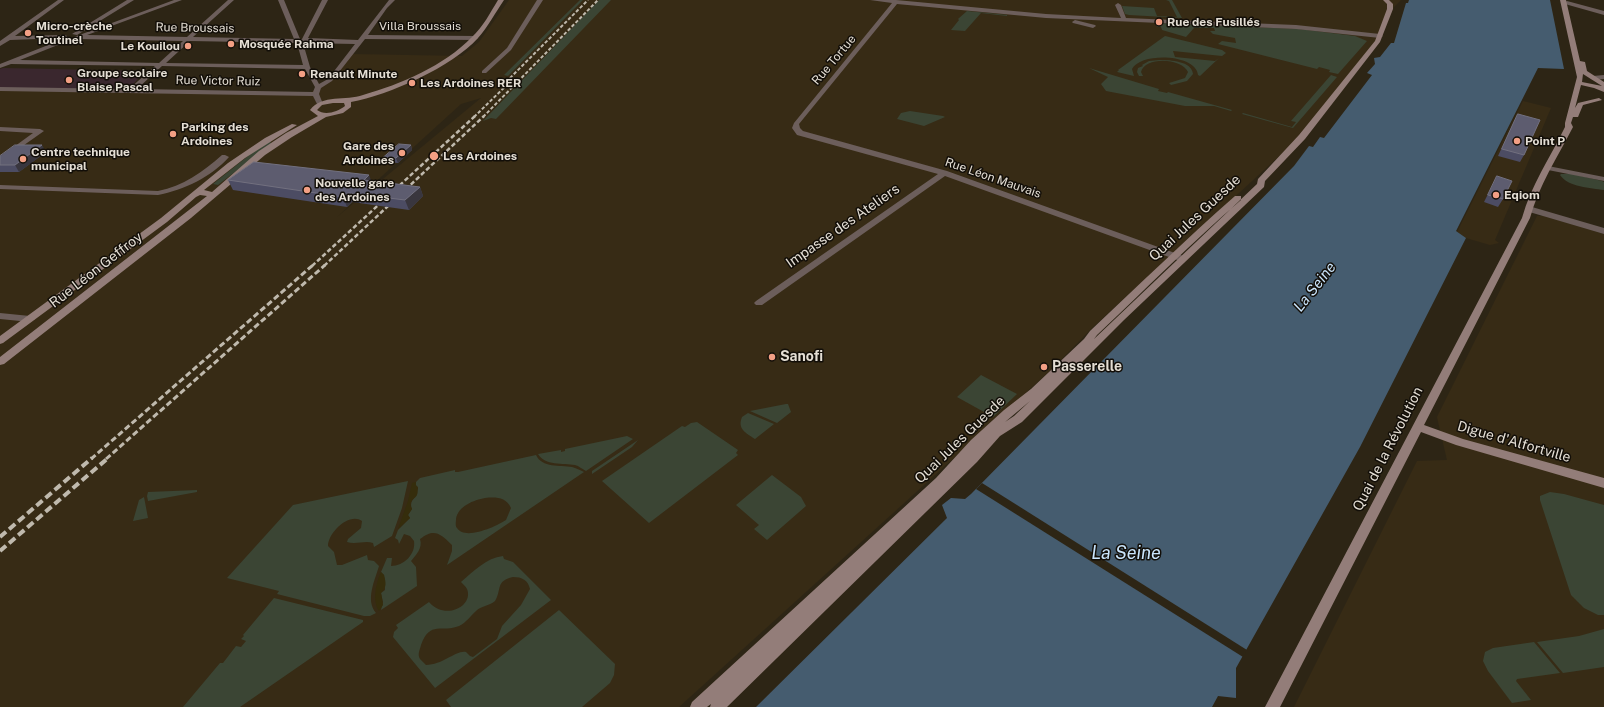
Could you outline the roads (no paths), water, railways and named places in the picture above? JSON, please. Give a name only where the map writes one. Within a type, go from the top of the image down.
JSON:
[{"type":"main road","points":[[502,0],[475,38],[457,54],[434,67],[371,95],[346,104],[332,101],[320,104],[314,109],[316,114],[326,115],[340,112],[346,104],[426,75],[462,56],[486,34],[509,0]]},
{"type":"main road","name":"Quai Jules Guesde","points":[[697,707],[940,481],[975,443],[1052,376],[1088,341],[1093,333],[1261,185],[1261,181],[1302,137],[1379,38],[1390,9],[1390,4],[1386,0]]},
{"type":"main road","points":[[1566,1],[1576,35],[1583,70],[1604,85]]},
{"type":"main road","name":"Quai de la Révolution","points":[[1272,707],[1523,224],[1529,207],[1537,201],[1551,165],[1569,127],[1568,123],[1580,77],[1577,69],[1577,61],[1566,1]]},
{"type":"main road","points":[[1577,84],[1596,86],[1604,90]]},
{"type":"main road","points":[[1577,84],[1580,88],[1581,96],[1588,99],[1602,98]]},
{"type":"main road","points":[[1569,127],[1573,125],[1579,105],[1602,98]]},
{"type":"main road","name":"Rue Léon Geffroy","points":[[0,341],[192,198],[245,154],[265,141],[316,114]]},
{"type":"main road","name":"Rue Léon Geffroy","points":[[0,362],[210,197],[262,153],[289,135],[326,115]]},
{"type":"main road","points":[[192,198],[206,192],[210,197]]},
{"type":"main road","name":"Quai Jules Guesde","points":[[717,707],[973,459],[996,433],[1018,419],[1180,257]]},
{"type":"main road","name":"Digue d'Alfortville","points":[[1418,426],[1460,442],[1604,483]]},
{"type":"street","points":[[0,44],[61,0]]},
{"type":"street","points":[[73,37],[131,0]]},
{"type":"street","points":[[0,66],[73,37],[179,0]]},
{"type":"street","points":[[131,90],[161,65],[231,0]]},
{"type":"street","points":[[281,0],[294,34],[299,41],[307,67],[317,90],[320,104]]},
{"type":"street","points":[[309,41],[305,39],[308,31],[325,0]]},
{"type":"street","points":[[317,90],[330,80],[385,7],[392,0]]},
{"type":"street","points":[[484,72],[509,50],[540,0]]},
{"type":"street","points":[[873,0],[1010,14],[1296,27],[1352,33],[1379,38]]},
{"type":"street","points":[[1566,1],[1604,13]]},
{"type":"street","name":"Rue Tortue","points":[[800,132],[796,128],[796,124],[896,2]]},
{"type":"street","points":[[1118,5],[1124,20]]},
{"type":"street","points":[[1046,16],[1093,26]]},
{"type":"street","points":[[1073,17],[1072,19],[1077,23]]},
{"type":"street","points":[[294,34],[308,31]]},
{"type":"street","name":"Rue Broussais","points":[[9,38],[73,37],[299,41],[362,39]]},
{"type":"street","name":"Villa Broussais","points":[[362,39],[475,38]]},
{"type":"street","points":[[12,62],[307,67]]},
{"type":"street","points":[[1593,78],[1604,77]]},
{"type":"street","name":"Rue Victor Ruiz","points":[[0,89],[317,90]]},
{"type":"street","points":[[0,129],[40,131],[0,160]]},
{"type":"street","name":"Rue Léon Mauvais","points":[[800,132],[944,173],[1180,257]]},
{"type":"street","points":[[0,187],[158,193],[174,189],[191,182],[208,171],[225,157]]},
{"type":"street","points":[[1551,165],[1604,179]]},
{"type":"street","name":"Impasse des Ateliers","points":[[760,303],[944,173]]},
{"type":"street","points":[[1529,207],[1604,231]]},
{"type":"street","points":[[0,316],[30,319]]},
{"type":"water","name":"La Seine","points":[[1409,0],[1550,0],[1564,69],[1538,68],[1456,231],[1466,238],[1360,447],[1236,668],[1236,698],[1218,696],[1212,707],[756,707],[947,518],[942,505],[951,498],[965,499],[971,494],[1294,166],[1309,146],[1313,147],[1320,137],[1324,138],[1372,75],[1367,73],[1375,64],[1374,58],[1380,57],[1391,43],[1394,43],[1406,3],[1408,3]]},
{"type":"railway","points":[[506,82],[588,0]]},
{"type":"railway","points":[[484,116],[598,0]]},
{"type":"railway","points":[[474,117],[512,80]]},
{"type":"railway","points":[[312,266],[475,116]]},
{"type":"railway","points":[[324,266],[484,116]]},
{"type":"railway","points":[[91,459],[313,265]]},
{"type":"railway","points":[[106,459],[325,265]]},
{"type":"railway","points":[[0,537],[92,458]]},
{"type":"railway","points":[[0,551],[108,458]]},
{"type":"place","name":"Rue des Fusillés","points":[[1159,22]]},
{"type":"place","name":"Micro-crèche Toutinel","points":[[28,33]]},
{"type":"place","name":"Mosquée Rahma","points":[[231,44]]},
{"type":"place","name":"Le Kouilou","points":[[188,46]]},
{"type":"place","name":"Renault Minute","points":[[302,74]]},
{"type":"place","name":"Groupe scolaire Blaise Pascal","points":[[69,80]]},
{"type":"place","name":"Les Ardoines RER","points":[[412,83]]},
{"type":"place","name":"Parking des Ardoines","points":[[173,134]]},
{"type":"place","name":"Point P","points":[[1517,141]]},
{"type":"place","name":"Gare des Ardoines","points":[[402,153]]},
{"type":"place","name":"Les Ardoines","points":[[434,156]]},
{"type":"place","name":"Centre technique municipal","points":[[23,159]]},
{"type":"place","name":"Nouvelle gare des Ardoines","points":[[307,190]]},
{"type":"place","name":"Eqiom","points":[[1496,195]]},
{"type":"place","name":"Sanofi","points":[[772,357]]},
{"type":"place","name":"Passerelle","points":[[1044,367]]}]
